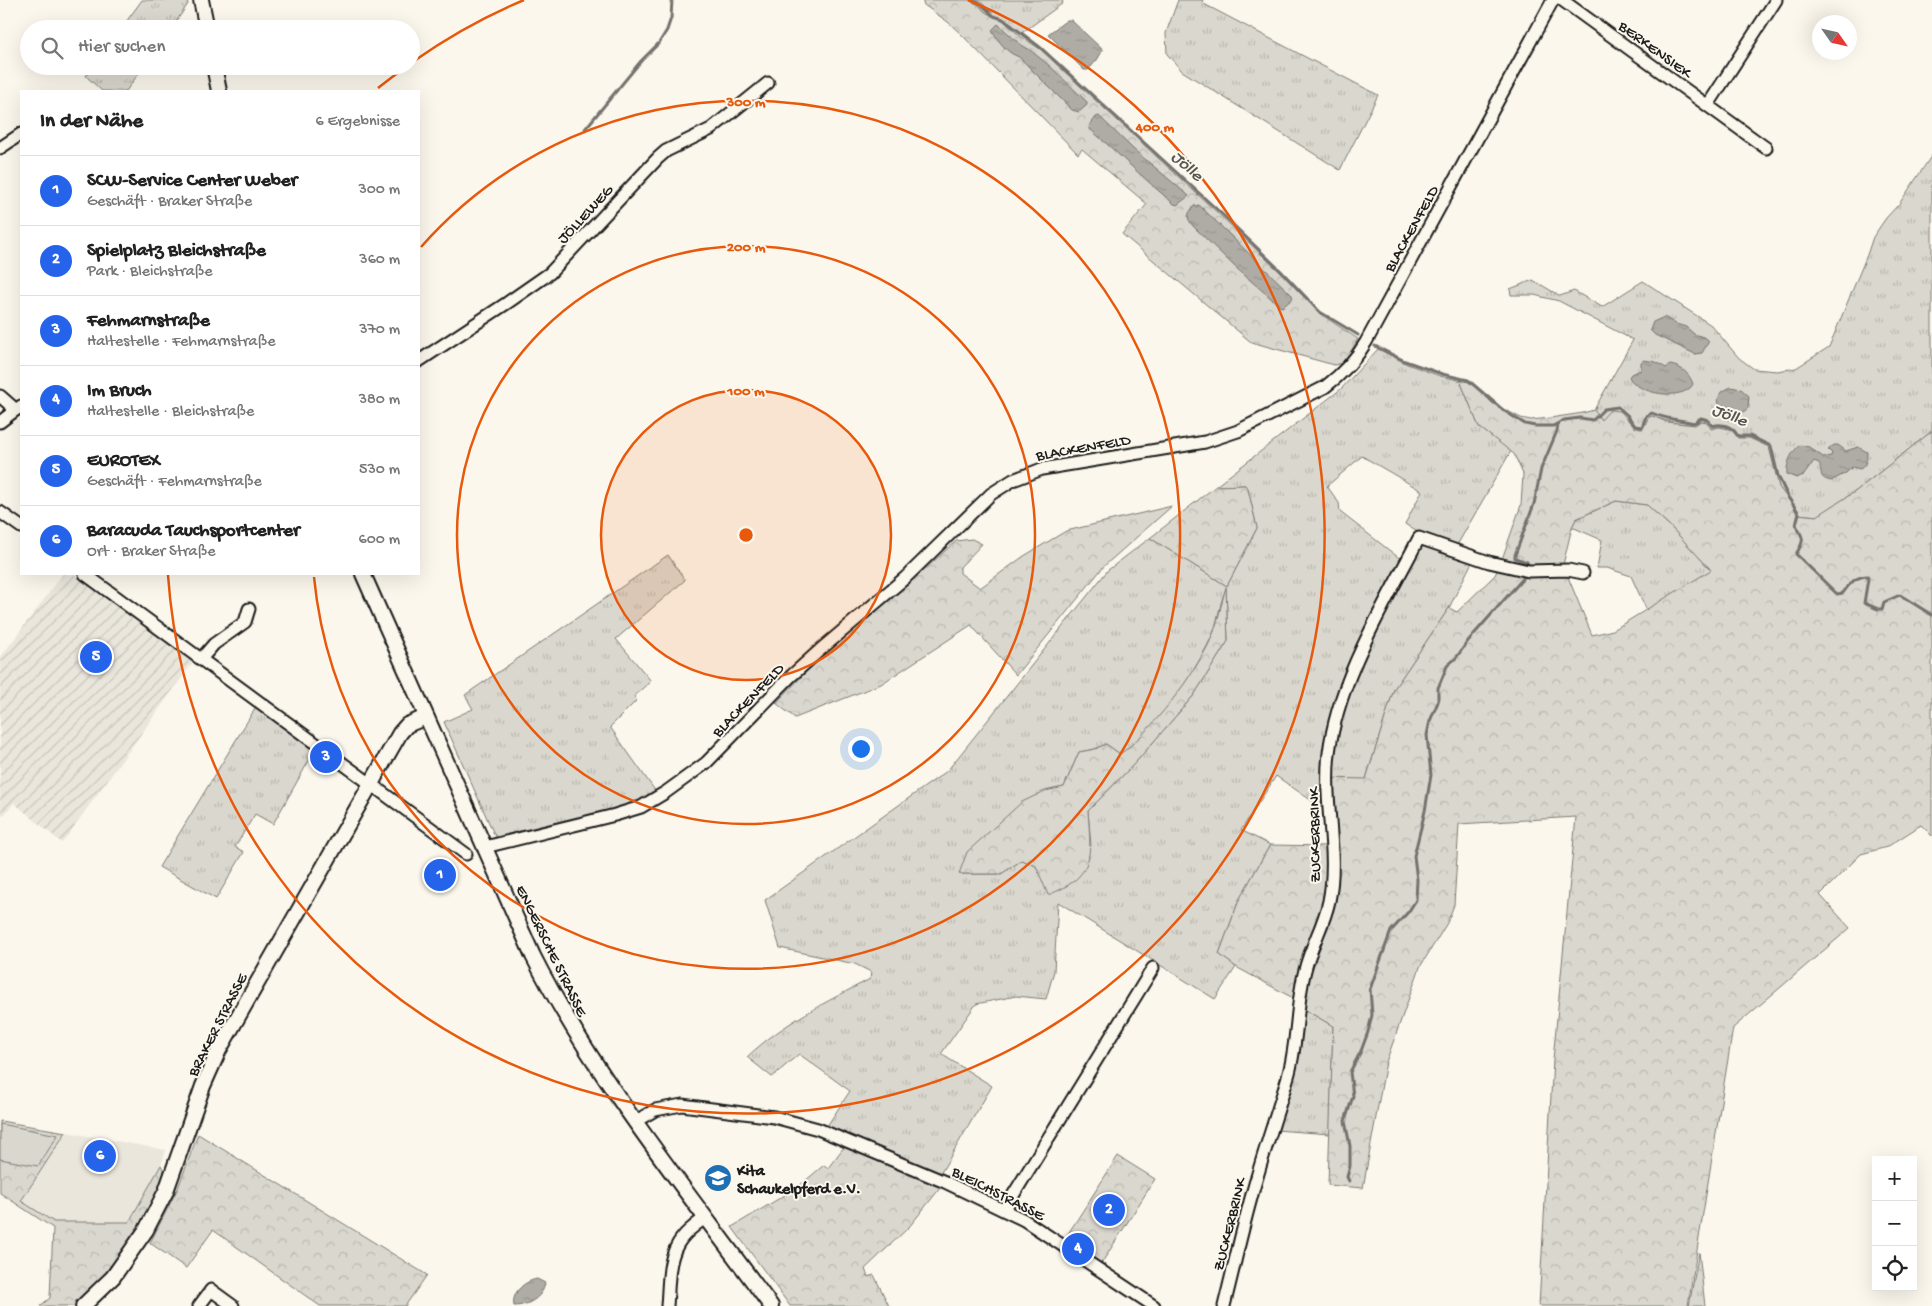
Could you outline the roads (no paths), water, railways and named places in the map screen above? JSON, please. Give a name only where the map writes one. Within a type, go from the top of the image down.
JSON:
[{"type":"main road","points":[[201,0],[204,20]]},
{"type":"main road","points":[[216,75],[219,90]]},
{"type":"main road","name":"ENGERSCHE STRASSE","points":[[363,575],[533,956],[562,1012],[598,1068],[771,1306]]},
{"type":"main road","name":"BRAKER STRASSE","points":[[83,1306],[113,1277],[146,1230],[166,1191],[203,1086],[219,1050],[403,729],[411,723],[426,717]]},
{"type":"street","name":"BLACKENFELD","points":[[485,847],[616,814],[641,806],[666,792],[706,763],[790,677],[905,578],[991,494],[1013,480],[1042,469],[1205,442],[1238,431],[1325,387],[1353,362],[1366,342],[1553,0]]},
{"type":"street","name":"BERKENSIEK","points":[[1562,0],[1766,148]]},
{"type":"street","points":[[1708,105],[1776,0]]},
{"type":"street","name":"JÖLLEWEG","points":[[420,360],[507,304],[550,273],[666,151],[711,129],[768,83]]},
{"type":"street","points":[[0,148],[20,135]]},
{"type":"street","points":[[0,396],[19,408],[0,422]]},
{"type":"street","points":[[0,512],[20,526]]},
{"type":"street","name":"ZUCKERBRINK","points":[[1224,1306],[1256,1178],[1289,1072],[1304,972],[1328,903],[1333,863],[1329,804],[1329,752],[1333,729],[1356,662],[1419,538],[1489,562],[1529,571],[1568,570],[1583,573]]},
{"type":"street","points":[[86,575],[466,854]]},
{"type":"street","points":[[201,659],[214,644],[244,622],[249,609]]},
{"type":"street","points":[[1004,1210],[1154,968]]},
{"type":"street","name":"BLEICHSTRASSE","points":[[636,1121],[655,1110],[682,1105],[774,1117],[818,1129],[945,1182],[1024,1220],[1154,1306]]},
{"type":"street","points":[[667,1306],[670,1268],[678,1243],[682,1237],[706,1217]]},
{"type":"street","points":[[199,1306],[211,1290],[233,1306]]},
{"type":"water","points":[[1067,20],[1071,20],[1103,50],[1088,70],[1084,70],[1048,34]]},
{"type":"water","points":[[998,24],[1020,44],[1051,67],[1087,102],[1087,105],[1079,112],[1072,110],[1019,57],[1003,46],[992,30]]},
{"type":"water","points":[[1099,116],[1133,149],[1189,196],[1177,205],[1153,186],[1090,129],[1089,126]]},
{"type":"water","points":[[1199,205],[1293,298],[1281,307],[1235,267],[1193,226],[1188,218],[1189,214],[1194,206]]},
{"type":"water","points":[[1664,317],[1686,327],[1694,334],[1706,338],[1709,341],[1702,353],[1695,354],[1655,335],[1650,330],[1653,322]]},
{"type":"water","points":[[1644,360],[1656,362],[1666,368],[1670,365],[1678,367],[1687,374],[1693,384],[1688,390],[1671,394],[1661,394],[1641,388],[1629,377],[1631,374],[1641,370],[1641,362]]},
{"type":"water","points":[[1731,387],[1741,389],[1749,396],[1748,408],[1741,414],[1719,404],[1718,399],[1721,392]]},
{"type":"water","points":[[1800,445],[1809,447],[1823,457],[1831,456],[1832,453],[1828,450],[1834,445],[1838,445],[1846,451],[1858,447],[1867,452],[1866,462],[1860,469],[1852,467],[1846,473],[1831,481],[1823,477],[1819,463],[1814,461],[1804,475],[1796,478],[1787,474],[1787,466],[1794,451]]},
{"type":"water","points":[[537,1279],[545,1283],[538,1297],[524,1305],[514,1306],[515,1296],[520,1288],[528,1282]]},
{"type":"waterway","points":[[585,129],[641,61],[659,43],[667,30],[671,18],[672,0]]},
{"type":"waterway","name":"Jölle","points":[[973,0],[980,3],[994,16],[1003,19],[1041,48],[1224,216],[1320,312],[1358,335]]},
{"type":"waterway","name":"Jölle","points":[[1375,346],[1405,361],[1442,374],[1468,380],[1503,410],[1525,424],[1553,426],[1564,420],[1580,418],[1593,420],[1604,409],[1618,407],[1635,426],[1642,427],[1646,416],[1652,413],[1694,423],[1701,418],[1708,420],[1712,426],[1727,426],[1738,436],[1750,436],[1771,446],[1778,476],[1788,497],[1799,513],[1796,525],[1801,533],[1802,540],[1796,554],[1837,594],[1843,593],[1856,579],[1867,576],[1864,603],[1882,609],[1884,602],[1900,595],[1932,615]]},
{"type":"waterway","points":[[1529,567],[1527,562],[1515,558],[1515,555],[1534,504],[1541,469],[1557,431],[1558,424]]},
{"type":"waterway","points":[[1349,1181],[1347,1177],[1350,1166],[1350,1146],[1345,1121],[1353,1096],[1350,1072],[1368,1032],[1372,1015],[1370,989],[1391,931],[1416,900],[1417,880],[1414,856],[1425,811],[1431,775],[1427,735],[1430,721],[1438,702],[1438,688],[1447,666],[1456,658],[1468,641],[1526,575]]},
{"type":"place","name":"EUROTEX","points":[[96,657]]},
{"type":"place","name":"Fehmarnstraße","points":[[326,757]]},
{"type":"place","name":"SCW-Service Center Weber","points":[[440,875]]},
{"type":"place","name":"Baracuda Tauchsportcenter","points":[[100,1156]]},
{"type":"place","name":"Kita Schaukelpferd e.V.","points":[[718,1178]]},
{"type":"place","name":"Spielplatz Bleichstraße","points":[[1109,1210]]},
{"type":"place","name":"Im Bruch","points":[[1078,1249]]}]
